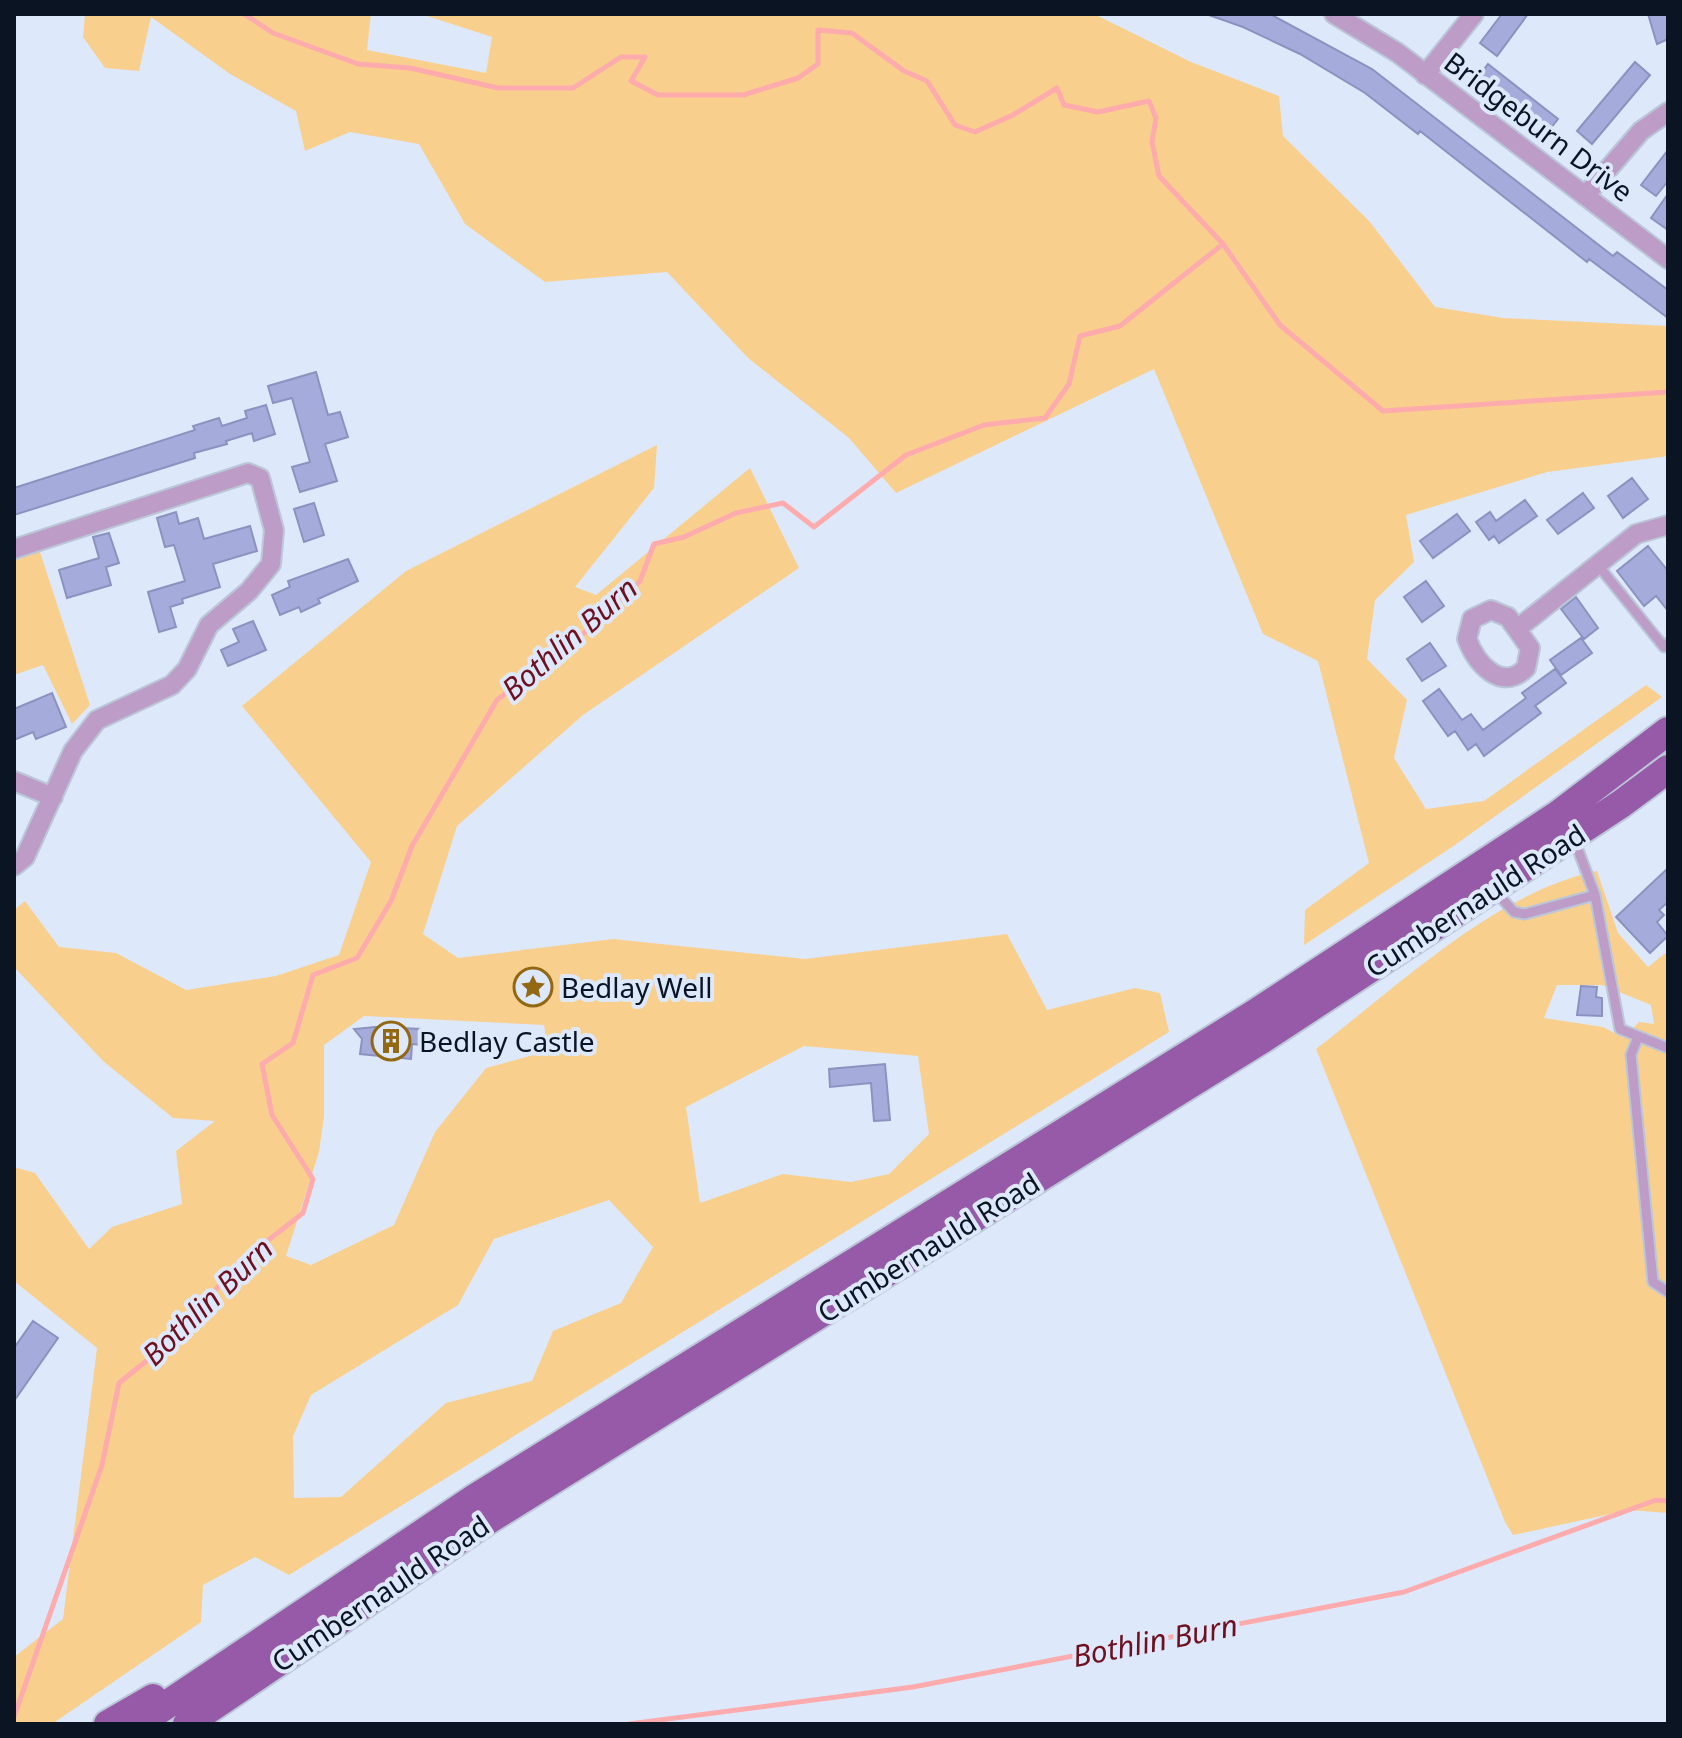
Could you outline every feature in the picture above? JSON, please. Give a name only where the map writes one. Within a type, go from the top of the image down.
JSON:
[{"type":"main road","name":"Cumbernauld Road","points":[[138,1724],[475,1498],[1254,1014],[1559,814],[1668,731]]},
{"type":"main road","name":"Cumbernauld Road","points":[[187,1724],[485,1522],[1407,944],[1573,836],[1668,769]]},
{"type":"main road","name":"Cumbernauld Road","points":[[108,1724],[189,1676],[250,1649]]},
{"type":"street","name":"Bridgeburn Drive","points":[[1334,14],[1398,53],[1668,259]]},
{"type":"street","points":[[1425,75],[1474,14]]},
{"type":"street","points":[[1585,196],[1641,131],[1668,112]]},
{"type":"street","points":[[14,549],[248,473],[260,478],[274,530],[271,564],[249,591],[209,625],[187,669],[172,685],[97,720],[73,751],[25,857],[14,866]]},
{"type":"street","points":[[1517,629],[1636,534],[1668,525]]},
{"type":"street","points":[[14,781],[53,797]]},
{"type":"lane","points":[[1597,564],[1664,647],[1668,643]]},
{"type":"lane","points":[[1573,836],[1595,895],[1620,1029],[1668,1048]]},
{"type":"lane","points":[[1493,889],[1514,912],[1525,914],[1595,895]]},
{"type":"lane","points":[[1638,1037],[1631,1055],[1653,1282],[1668,1292]]},
{"type":"shaded area","points":[[85,14],[371,14],[367,50],[486,73],[492,37],[421,14],[1094,14],[1191,62],[1279,96],[1283,136],[1370,222],[1435,307],[1503,318],[1668,326],[1668,456],[1547,472],[1406,515],[1414,562],[1375,600],[1367,659],[1407,700],[1394,758],[1426,809],[1484,801],[1646,685],[1662,697],[1452,847],[1304,945],[1305,910],[1369,863],[1318,661],[1263,634],[1154,369],[896,493],[849,438],[748,358],[667,272],[545,282],[465,224],[419,144],[350,132],[305,151],[296,111],[230,74],[151,17],[139,71],[105,68],[83,37]]},
{"type":"shaded area","points":[[657,445],[654,488],[575,587],[596,595],[750,468],[799,568],[583,715],[457,826],[423,934],[458,958],[613,939],[805,959],[1007,934],[1047,1010],[1135,988],[1160,993],[1169,1032],[289,1575],[255,1557],[203,1585],[201,1622],[52,1724],[14,1724],[14,1657],[63,1619],[97,1348],[14,1281],[14,1167],[35,1173],[89,1249],[112,1227],[182,1204],[176,1151],[215,1121],[173,1118],[103,1061],[14,967],[14,910],[25,901],[59,947],[116,953],[186,990],[276,976],[339,955],[371,862],[242,706],[406,571]],"holes":[[[364,1016],[544,1025],[548,1051],[486,1068],[435,1132],[394,1225],[311,1265],[286,1256],[319,1152],[324,1117],[324,1045]],[[804,1046],[918,1056],[929,1134],[889,1174],[851,1182],[783,1174],[700,1203],[686,1107]],[[609,1200],[653,1247],[621,1303],[553,1331],[532,1381],[446,1403],[341,1497],[294,1498],[293,1436],[311,1395],[458,1305],[494,1239]]]},
{"type":"shaded area","points":[[40,552],[90,705],[72,724],[43,665],[14,675],[14,560]]},
{"type":"shaded area","points":[[1597,871],[1618,933],[1648,967],[1668,951],[1668,1513],[1629,1510],[1513,1535],[1505,1522],[1316,1049],[1414,971],[1485,920],[1559,882]],"holes":[[[1557,985],[1602,985],[1651,1005],[1654,1024],[1639,1022],[1624,1038],[1603,1027],[1544,1018]]]},
{"type":"building","points":[[1206,14],[1270,14],[1372,69],[1613,256],[1617,252],[1668,290],[1668,318],[1589,259],[1587,262],[1420,131],[1418,134],[1365,93],[1300,54],[1243,27]]},
{"type":"building","points":[[1502,14],[1528,14],[1497,56],[1480,43]]},
{"type":"building","points":[[1648,14],[1668,14],[1668,39],[1657,44]]},
{"type":"building","points":[[1635,62],[1650,75],[1592,144],[1577,131]]},
{"type":"building","points":[[1488,64],[1558,119],[1543,138],[1474,83]]},
{"type":"building","points":[[1668,150],[1668,181],[1656,196],[1641,185]]},
{"type":"building","points":[[1668,194],[1668,230],[1651,218]]},
{"type":"building","points":[[316,372],[328,415],[340,412],[348,437],[325,444],[337,481],[300,492],[292,467],[310,462],[292,398],[273,403],[268,386]]},
{"type":"building","points":[[266,405],[275,434],[254,441],[252,433],[226,441],[227,444],[194,453],[195,458],[14,515],[14,488],[195,430],[193,426],[219,418],[222,426],[247,418],[245,411]]},
{"type":"building","points":[[1632,478],[1648,499],[1623,518],[1608,496]]},
{"type":"building","points":[[1583,493],[1594,508],[1558,534],[1547,520]]},
{"type":"building","points":[[1525,500],[1537,516],[1499,543],[1494,536],[1489,540],[1476,522],[1490,512],[1496,521]]},
{"type":"building","points":[[314,503],[324,535],[304,542],[294,509]]},
{"type":"building","points":[[176,512],[179,524],[198,518],[204,539],[250,526],[257,551],[213,564],[220,587],[182,599],[183,603],[170,607],[176,627],[159,632],[148,592],[185,581],[174,545],[165,547],[157,518]]},
{"type":"building","points":[[1457,514],[1470,531],[1433,558],[1420,541]]},
{"type":"building","points":[[109,533],[119,563],[106,567],[111,585],[67,598],[59,570],[99,558],[93,537]]},
{"type":"building","points":[[1648,546],[1668,571],[1668,611],[1656,596],[1644,606],[1617,571]]},
{"type":"building","points":[[348,559],[358,581],[318,599],[320,603],[301,612],[299,607],[280,615],[272,595],[290,587],[288,581]]},
{"type":"building","points":[[1426,581],[1444,606],[1422,622],[1404,597]]},
{"type":"building","points":[[1576,597],[1598,628],[1584,639],[1561,609]]},
{"type":"building","points":[[253,621],[266,650],[228,666],[221,650],[239,642],[233,629]]},
{"type":"building","points":[[1581,638],[1592,653],[1561,675],[1550,660]]},
{"type":"building","points":[[1430,643],[1446,666],[1422,681],[1407,659]]},
{"type":"building","points":[[1555,669],[1566,683],[1535,706],[1541,713],[1484,756],[1476,744],[1468,750],[1455,731],[1448,736],[1423,701],[1439,689],[1462,720],[1471,714],[1483,730],[1526,698],[1522,693]]},
{"type":"building","points":[[52,693],[66,727],[36,739],[33,732],[14,740],[14,709]]},
{"type":"building","points":[[1668,868],[1668,902],[1659,910],[1664,915],[1657,922],[1668,936],[1650,953],[1616,917]]},
{"type":"building","points":[[1581,986],[1597,987],[1596,997],[1602,998],[1602,1016],[1577,1015]]},
{"type":"building","name":"Bedlay Castle","points":[[354,1029],[422,1029],[421,1045],[412,1044],[411,1059],[360,1054],[362,1039]]},
{"type":"building","points":[[885,1064],[890,1120],[874,1121],[871,1083],[830,1087],[829,1069]]},
{"type":"building","points":[[33,1321],[58,1338],[14,1401],[14,1348]]},
{"type":"waterway","name":"Bothlin Burn","points":[[244,14],[273,33],[358,64],[410,68],[498,88],[573,88],[621,57],[645,57],[631,81],[658,95],[743,95],[798,78],[818,64],[818,30],[852,33],[904,71],[927,81],[955,125],[975,132],[1013,115],[1057,88],[1064,105],[1098,112],[1149,101],[1156,118],[1152,142],[1159,176],[1223,244],[1280,325],[1383,411],[1668,392]]},
{"type":"waterway","name":"Bothlin Burn","points":[[14,1717],[102,1465],[119,1383],[170,1342],[238,1264],[303,1213],[313,1179],[272,1115],[262,1064],[293,1043],[313,975],[357,958],[391,901],[412,846],[497,700],[589,629],[640,581],[654,544],[684,537],[736,513],[783,503],[814,527],[906,455],[984,425],[1045,418],[1069,384],[1080,336],[1120,326],[1223,244]]},
{"type":"waterway","name":"Bothlin Burn","points":[[629,1724],[913,1687],[1404,1592],[1656,1500],[1668,1501]]},
{"type":"place","name":"Bedlay Well","points":[[533,987]]},
{"type":"place","name":"Bedlay Castle","points":[[391,1041]]}]
